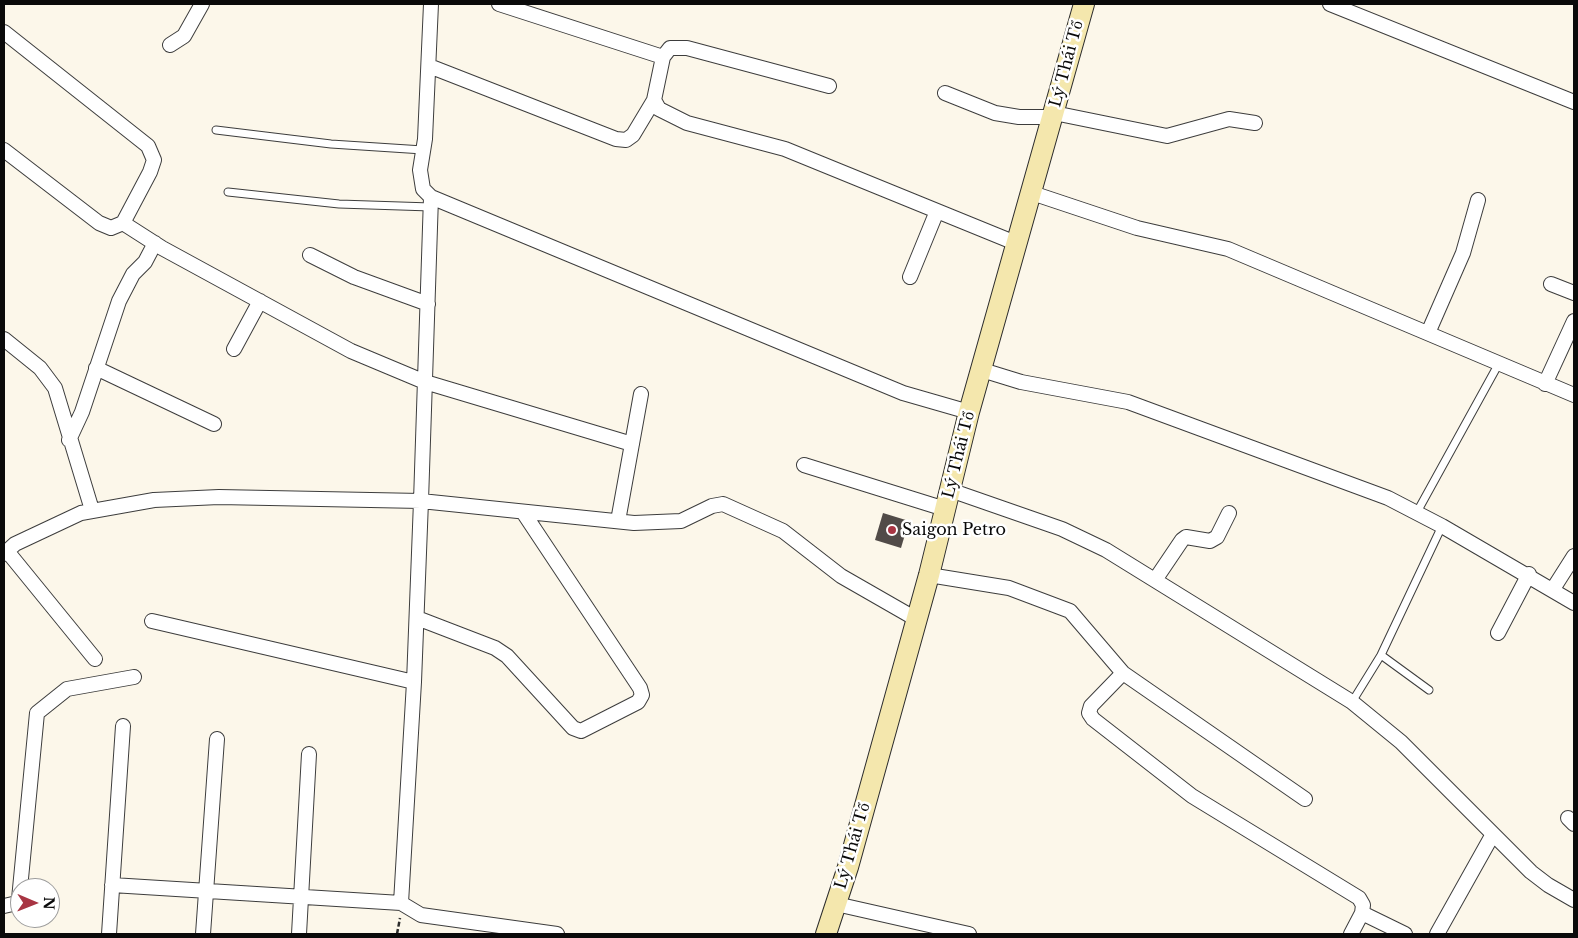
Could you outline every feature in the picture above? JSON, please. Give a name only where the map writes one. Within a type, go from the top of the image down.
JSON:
[{"type":"main road","name":"Lý Thái Tổ","points":[[826,934],[848,868],[929,574],[970,412],[1084,4]]},
{"type":"street","points":[[170,45],[184,36],[202,4]]},
{"type":"street","points":[[401,903],[417,618],[428,304],[431,202],[423,189],[420,170],[429,66],[431,4]]},
{"type":"street","points":[[499,4],[663,57]]},
{"type":"street","points":[[1330,4],[1574,102]]},
{"type":"street","points":[[4,32],[148,146],[154,160],[150,172],[123,223],[111,228],[99,223],[4,150]]},
{"type":"street","points":[[429,66],[616,139],[626,140],[633,135],[654,100],[663,57],[670,48],[687,48],[828,86]]},
{"type":"street","points":[[945,93],[995,113],[1019,117],[1053,115],[1167,136],[1229,119],[1255,123]]},
{"type":"street","points":[[654,100],[659,109],[688,123],[785,149],[1018,244]]},
{"type":"street","points":[[1032,193],[1137,228],[1228,249],[1428,332],[1498,365],[1574,395]]},
{"type":"street","points":[[1428,332],[1464,253],[1478,200]]},
{"type":"street","points":[[431,202],[903,393],[970,412]]},
{"type":"street","points":[[910,277],[937,211]]},
{"type":"street","points":[[123,223],[155,243],[351,350],[425,382],[632,444]]},
{"type":"street","points":[[69,440],[82,412],[119,301],[133,274],[145,262],[155,243]]},
{"type":"street","points":[[310,255],[354,276],[428,304]]},
{"type":"street","points":[[1551,284],[1574,293]]},
{"type":"street","points":[[234,349],[260,301]]},
{"type":"street","points":[[1545,384],[1574,321]]},
{"type":"street","points":[[4,340],[40,368],[55,388],[69,440],[92,510]]},
{"type":"street","points":[[96,368],[214,424]]},
{"type":"street","points":[[982,370],[1021,382],[1128,402],[1234,439],[1417,512],[1529,574],[1574,602]]},
{"type":"street","points":[[618,521],[641,394]]},
{"type":"street","points":[[804,465],[1062,529],[1106,550],[1352,702],[1401,742],[1531,872],[1548,885],[1574,900]]},
{"type":"street","points":[[95,659],[6,552],[15,544],[81,513],[154,500],[219,497],[421,501],[634,523],[681,521],[712,506],[723,504],[783,531],[841,576],[916,620]]},
{"type":"street","points":[[417,618],[495,648],[507,656],[573,728],[581,731],[638,702],[642,695],[640,688],[523,512]]},
{"type":"street","points":[[1155,580],[1182,540],[1186,537],[1210,541],[1217,537],[1229,513]]},
{"type":"street","points":[[1553,589],[1574,556]]},
{"type":"street","points":[[929,574],[1009,588],[1070,611],[1123,673],[1305,800]]},
{"type":"street","points":[[1498,633],[1529,574]]},
{"type":"street","points":[[152,621],[414,682]]},
{"type":"street","points":[[1123,673],[1092,706],[1089,713],[1093,719],[1192,796],[1359,898],[1363,905],[1362,913],[1351,934]]},
{"type":"street","points":[[4,906],[18,903],[19,899],[37,712],[67,689],[134,677]]},
{"type":"street","points":[[109,934],[123,726]]},
{"type":"street","points":[[203,934],[217,739]]},
{"type":"street","points":[[299,934],[309,754]]},
{"type":"street","points":[[1437,934],[1493,834]]},
{"type":"street","points":[[112,885],[401,903],[421,914],[557,934]]},
{"type":"street","points":[[836,904],[970,934]]},
{"type":"street","points":[[1362,913],[1406,934]]},
{"type":"lane","points":[[216,130],[331,144],[423,150]]},
{"type":"lane","points":[[228,192],[339,204],[431,202]]},
{"type":"lane","points":[[1417,512],[1498,365]]},
{"type":"lane","points":[[1352,702],[1381,655],[1442,526]]},
{"type":"lane","points":[[1381,655],[1429,690]]},
{"type":"building","name":"Saigon Petro","points":[[883,513],[909,521],[901,548],[875,540]]},
{"type":"place","name":"Saigon Petro","points":[[892,530]]}]
